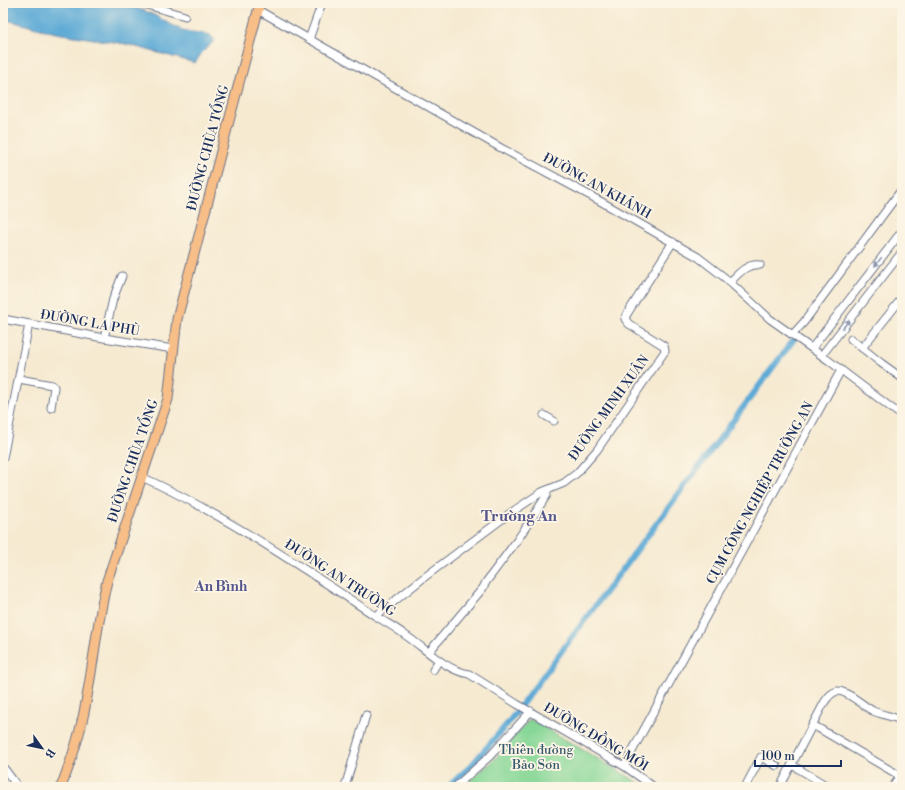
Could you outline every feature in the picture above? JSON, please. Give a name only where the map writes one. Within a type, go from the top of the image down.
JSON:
[{"type":"main road","name":"ĐƯỜNG CHÙA TỔNG","points":[[61,787],[76,745],[83,717],[101,604],[107,581],[168,399],[177,319],[259,7]]},
{"type":"street","points":[[140,3],[185,16]]},
{"type":"street","points":[[309,39],[322,3]]},
{"type":"street","name":"ĐƯỜNG AN KHÁNH","points":[[259,7],[309,39],[502,148],[670,240],[706,262],[770,319],[822,355],[902,416]]},
{"type":"street","points":[[794,336],[794,333],[804,322],[902,189]]},
{"type":"street","points":[[812,348],[902,231]]},
{"type":"street","name":"ĐƯỜNG MINH XUÂN","points":[[376,616],[422,579],[509,514],[542,492],[564,483],[577,473],[597,450],[665,351],[664,346],[629,324],[625,319],[626,314],[670,240]]},
{"type":"street","points":[[822,355],[902,252]]},
{"type":"street","points":[[730,282],[748,266],[754,264],[760,265]]},
{"type":"street","points":[[104,338],[113,299],[122,276]]},
{"type":"street","points":[[862,348],[902,298]]},
{"type":"street","name":"ĐƯỜNG LA PHÙ","points":[[3,319],[173,349]]},
{"type":"street","points":[[3,458],[29,324]]},
{"type":"street","points":[[851,339],[899,376],[902,367]]},
{"type":"street","name":"CỤM CÔNG NGHIỆP TRƯỜNG AN","points":[[624,766],[841,370]]},
{"type":"street","points":[[19,379],[52,385],[54,387],[51,408]]},
{"type":"street","points":[[545,416],[554,421]]},
{"type":"street","name":"ĐƯỜNG AN TRƯỜNG","points":[[142,477],[167,489],[256,539],[405,634],[439,660],[460,673],[469,674],[525,708]]},
{"type":"street","points":[[429,652],[483,588],[547,495]]},
{"type":"street","points":[[433,670],[439,660]]},
{"type":"street","points":[[780,787],[829,696],[833,692],[839,691],[854,698],[873,711],[902,721]]},
{"type":"street","points":[[455,787],[492,755],[525,708]]},
{"type":"street","name":"ĐƯỜNG ĐỒNG MỚI","points":[[525,708],[624,766],[654,787]]},
{"type":"street","points":[[344,787],[366,715]]},
{"type":"street","points":[[813,725],[901,775],[894,787]]},
{"type":"street","points":[[745,787],[761,758],[777,766]]},
{"type":"street","points":[[792,765],[829,787]]},
{"type":"street","points":[[3,767],[18,787]]},
{"type":"green space","name":"Thiên đường Bảo Sơn","points":[[530,719],[646,787],[462,787],[492,762]]},
{"type":"water","points":[[3,3],[98,3],[141,9],[183,30],[210,35],[213,38],[213,42],[201,54],[195,63],[126,44],[56,33],[3,19]]},
{"type":"waterway","points":[[448,787],[471,766],[508,723],[797,335]]},
{"type":"railway","points":[[3,780],[8,787]]},
{"type":"district","name":"Trường An","points":[[519,516]]},
{"type":"district","name":"An Bình","points":[[221,587]]}]
